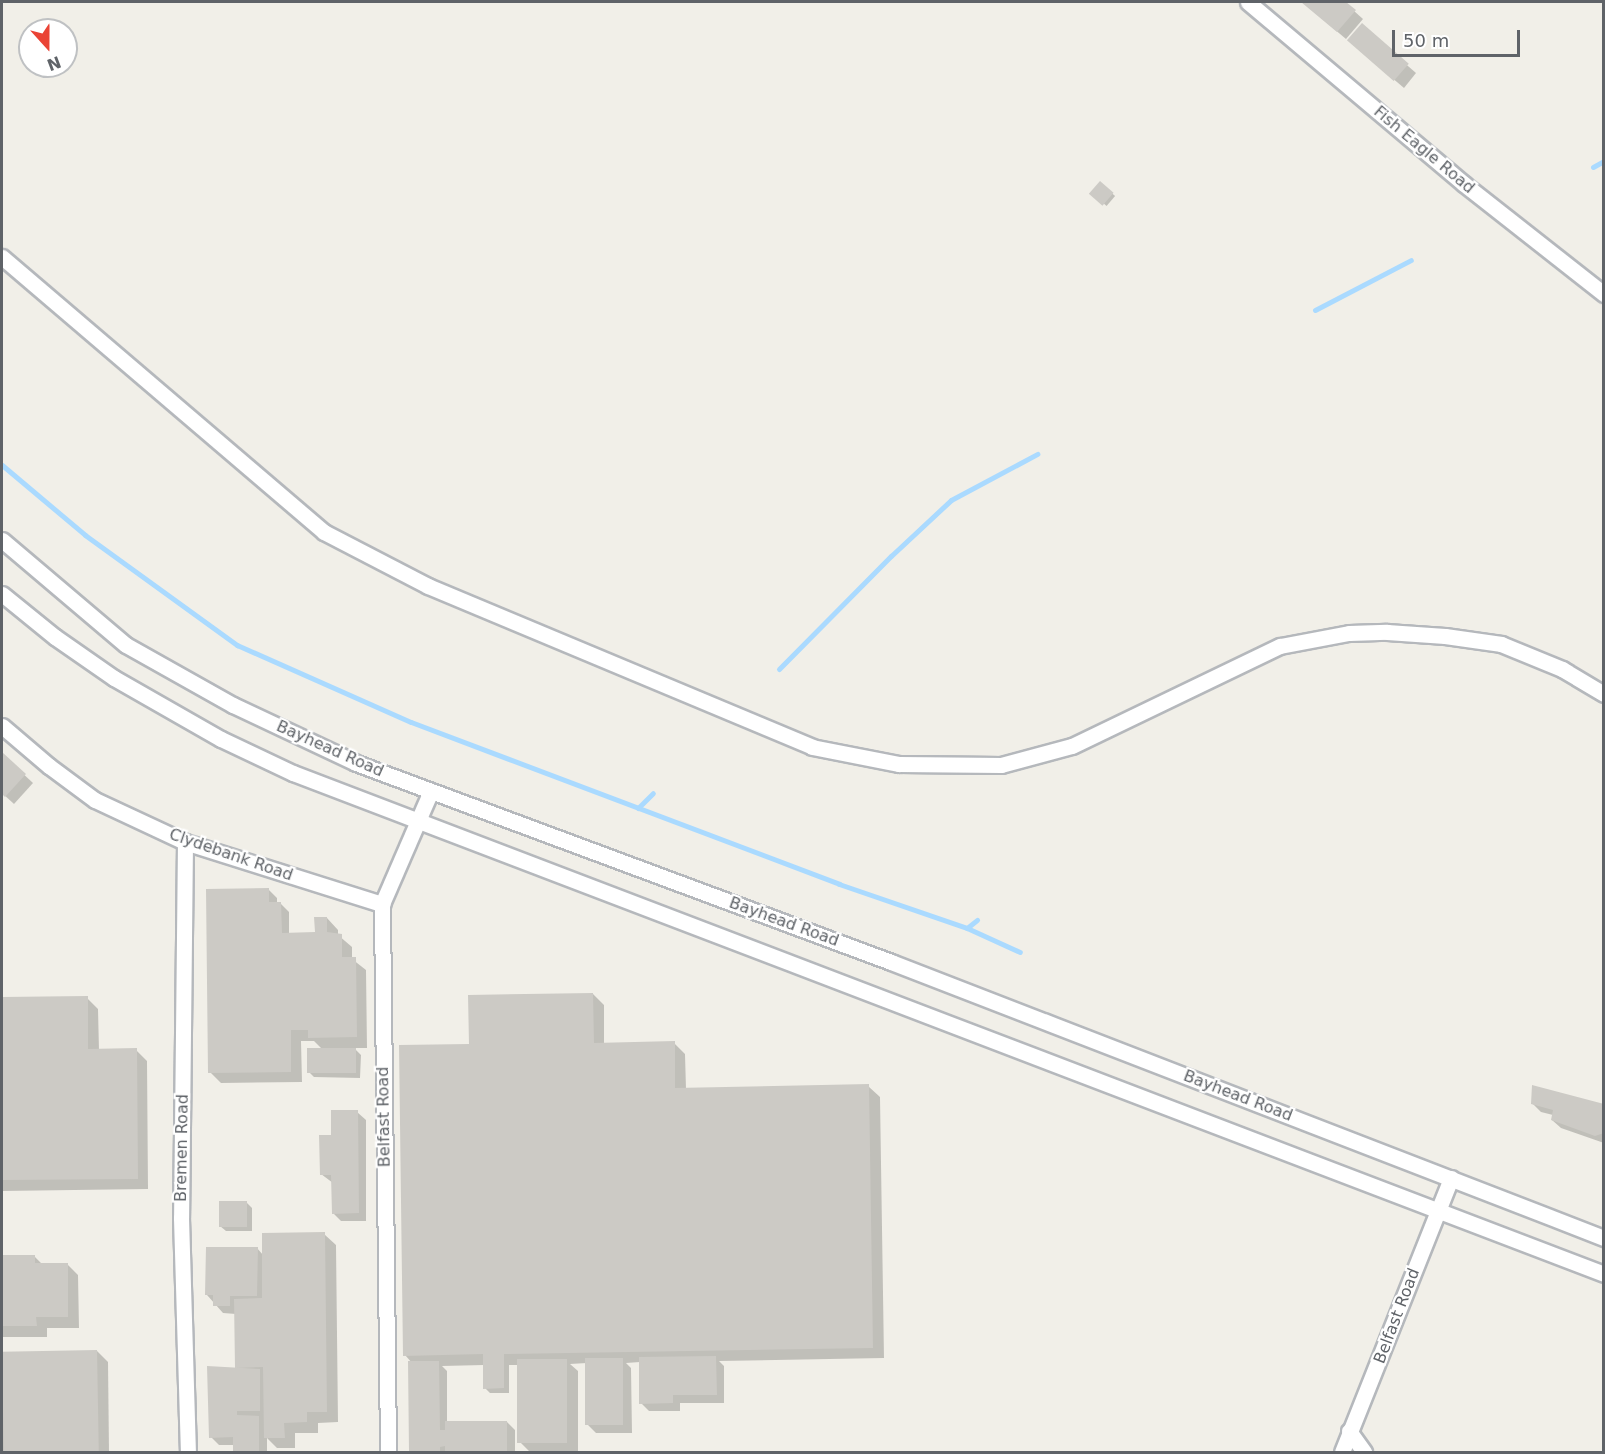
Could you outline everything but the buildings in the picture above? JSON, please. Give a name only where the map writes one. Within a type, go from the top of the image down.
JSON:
[{"type":"street","name":"Fish Eagle Road","points":[[1248,2],[1464,184],[1604,294]]},
{"type":"street","points":[[2,257],[324,532],[428,586],[812,747],[898,764],[1001,765],[1072,746],[1280,646],[1349,633],[1387,632],[1445,636],[1501,644],[1562,669],[1604,694]]},
{"type":"street","name":"Bayhead Road","points":[[2,540],[126,645],[233,705],[357,763],[891,962],[1604,1238]]},
{"type":"street","name":"Bayhead Road","points":[[2,594],[55,637],[114,678],[177,715],[293,773],[1604,1274]]},
{"type":"street","name":"Clydebank Road","points":[[2,726],[49,766],[95,800],[185,842],[382,904]]},
{"type":"street","name":"Belfast Road","points":[[388,1452],[382,904],[431,791]]},
{"type":"street","name":"Bremen Road","points":[[185,842],[181,1218],[188,1452]]},
{"type":"street","name":"Belfast Road","points":[[1342,1452],[1451,1179]]},
{"type":"street","points":[[1349,1431],[1364,1452]]},
{"type":"waterway","points":[[1593,167],[1604,161]]},
{"type":"waterway","points":[[1315,310],[1411,260]]},
{"type":"waterway","points":[[779,669],[891,556],[951,500],[1037,454]]},
{"type":"waterway","points":[[2,465],[85,535],[237,645],[411,722],[839,884],[967,928],[1020,952]]},
{"type":"waterway","points":[[638,808],[653,793]]},
{"type":"waterway","points":[[967,928],[977,920]]}]
